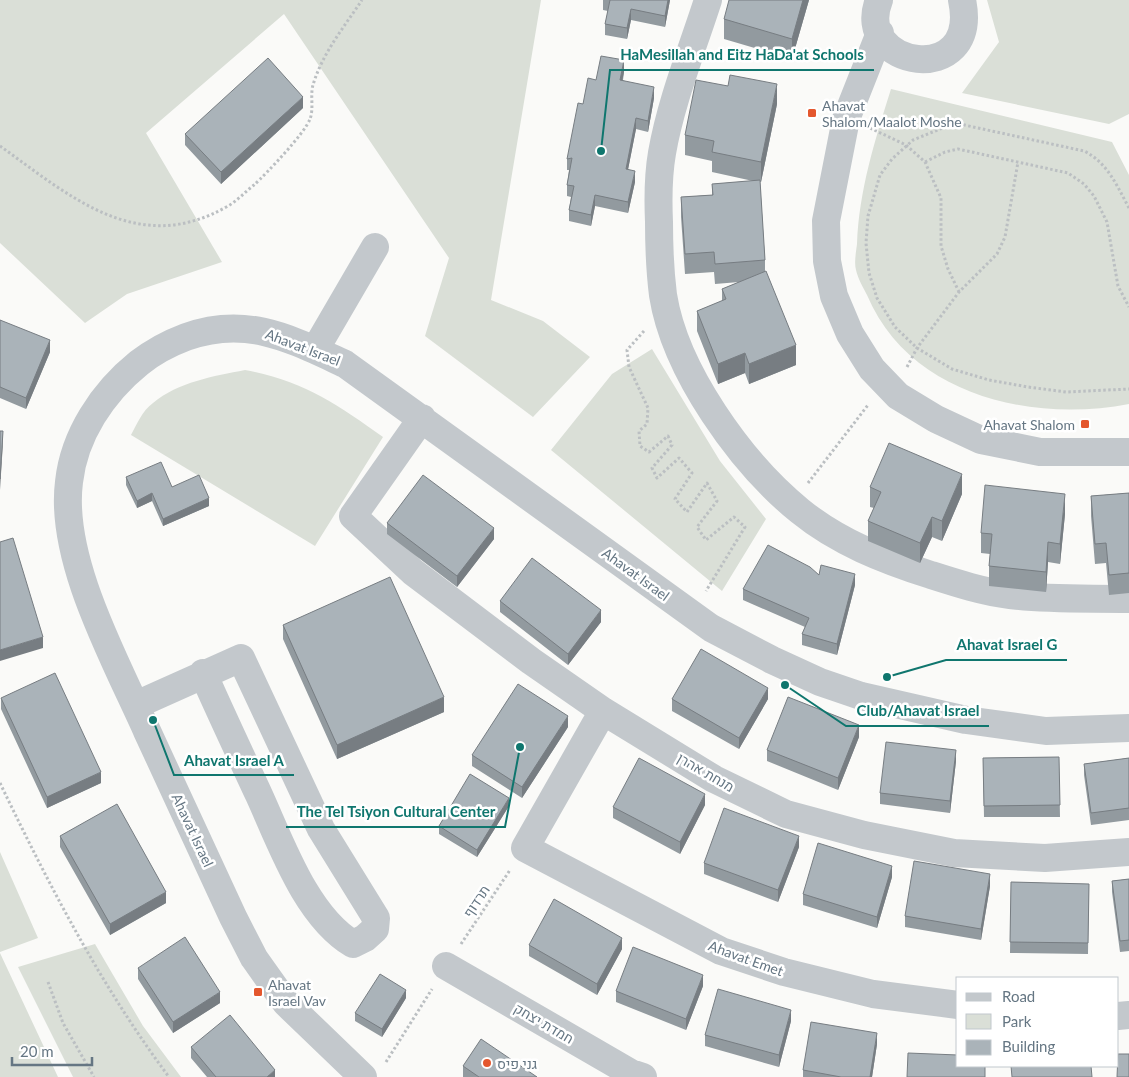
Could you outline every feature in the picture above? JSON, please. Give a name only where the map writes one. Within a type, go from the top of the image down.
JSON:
[{"type":"street","points":[[708,0],[677,97],[662,153],[658,197],[659,244],[666,307],[676,340],[699,389],[728,436],[766,480],[800,512],[848,542],[886,560],[953,582],[1010,595],[1129,599]]},
{"type":"street","points":[[879,0],[876,18],[880,33],[887,46],[900,55],[915,60],[930,60],[944,54],[956,43],[963,30],[966,14],[962,0]]},
{"type":"street","points":[[880,33],[846,119],[826,221],[827,261],[834,296],[850,334],[872,369],[898,396],[936,419],[981,440],[1040,452],[1129,452]]},
{"type":"street","points":[[857,90],[900,55]]},
{"type":"street","points":[[315,350],[327,326],[375,247]]},
{"type":"street","name":"Ahavat Israel","points":[[372,1073],[286,1003],[254,958],[232,917],[136,706],[87,593],[76,555],[68,512],[69,482],[77,448],[92,415],[117,380],[145,358],[172,342],[201,332],[231,327],[266,331],[345,364],[711,628],[772,660],[820,682],[869,699],[966,720],[1046,731],[1129,728]]},
{"type":"street","name":"מנחת אהרן","points":[[422,418],[353,516],[413,572],[531,661],[603,710],[714,779],[786,814],[864,835],[954,853],[1045,858],[1129,852]]},
{"type":"street","points":[[136,706],[203,674],[241,658],[321,829],[376,918],[376,929],[365,938],[353,944],[338,936],[310,899],[287,855],[203,674]]},
{"type":"street","points":[[524,848],[603,710]]},
{"type":"street","name":"Ahavat Emet","points":[[524,848],[721,951],[784,972],[873,994],[956,1005]]},
{"type":"street","name":"חמדת יצחק","points":[[446,966],[631,1073],[643,1077]]},
{"type":"path","points":[[0,146],[81,204],[136,224],[174,226],[201,219],[229,206],[267,173],[310,119],[312,86],[334,42],[362,0]]},
{"type":"path","points":[[846,119],[886,134],[906,145],[925,162],[941,198],[941,246],[948,269],[960,292]]},
{"type":"path","points":[[1129,208],[1107,169],[1096,157],[1084,151],[955,123],[934,129],[912,140],[892,159],[880,175],[868,216],[866,243],[869,273],[877,298],[894,327],[917,348],[952,368],[1012,384],[1066,392],[1129,389]]},
{"type":"path","points":[[925,162],[945,152],[958,149],[1068,173],[1084,184],[1094,196],[1107,222],[1118,286],[1129,307]]},
{"type":"path","points":[[792,504],[890,387],[960,292],[997,254],[1005,237],[1018,162]]},
{"type":"path","points":[[666,307],[627,350],[629,367],[648,408],[647,424],[639,432],[640,446],[649,452],[668,436],[672,445],[652,468],[657,478],[679,458],[692,473],[675,499],[687,512],[707,483],[717,501],[697,527],[706,540],[734,517],[745,527],[692,614]]},
{"type":"path","points":[[0,783],[63,909],[146,1046],[169,1077]]},
{"type":"path","name":"תרדוף","points":[[372,1073],[524,848]]},
{"type":"path","points":[[48,982],[63,1024],[94,1077]]},
{"type":"green space","points":[[0,0],[541,0],[491,300],[543,321],[590,357],[533,417],[425,336],[449,258],[284,14],[146,133],[222,262],[127,294],[85,323],[0,243]]},
{"type":"green space","points":[[987,0],[1129,0],[1129,114],[1109,124],[962,93],[999,42]]},
{"type":"green space","points":[[891,89],[1112,142],[1129,175],[1129,404],[1091,409],[1053,409],[1014,404],[977,394],[943,378],[912,357],[886,329],[859,280],[855,261],[864,185]]},
{"type":"green space","points":[[652,349],[720,461],[766,519],[722,591],[551,450],[612,374]]},
{"type":"green space","points":[[245,370],[265,374],[302,387],[334,404],[383,437],[315,546],[131,435],[146,410],[163,396],[197,381]]},
{"type":"green space","points":[[0,852],[38,938],[0,952]]},
{"type":"green space","points":[[95,944],[143,1026],[181,1077],[73,1077],[18,967]]},
{"type":"green space","points":[[0,953],[58,1077],[0,1077]]},
{"type":"building","points":[[610,0],[668,0],[665,16],[631,9],[627,28],[605,24]]},
{"type":"building","points":[[729,0],[803,0],[792,39],[724,19]]},
{"type":"building","points":[[601,56],[624,60],[620,80],[654,87],[648,121],[636,118],[626,169],[635,171],[628,202],[595,195],[591,215],[569,210],[574,186],[567,185],[572,158],[567,159],[578,103],[583,104],[588,78],[596,80]]},
{"type":"building","points":[[268,58],[303,97],[221,172],[185,134]]},
{"type":"building","points":[[730,75],[777,84],[761,162],[712,152],[714,141],[685,135],[696,80],[728,86]]},
{"type":"building","points":[[760,180],[765,260],[715,264],[714,252],[685,254],[681,197],[713,195],[712,184]]},
{"type":"building","points":[[766,271],[796,345],[749,364],[745,353],[718,364],[697,311],[726,299],[722,289]]},
{"type":"building","points":[[0,320],[50,340],[26,398],[0,387]]},
{"type":"building","points":[[0,431],[3,431],[0,479]]},
{"type":"building","points":[[889,443],[962,474],[942,521],[932,517],[920,543],[868,521],[881,492],[870,487]]},
{"type":"building","points":[[161,462],[172,487],[199,475],[209,498],[163,519],[152,493],[137,501],[126,477]]},
{"type":"building","points":[[423,475],[494,528],[457,576],[387,523]]},
{"type":"building","points":[[985,485],[1065,494],[1060,544],[1048,542],[1046,572],[989,566],[992,534],[981,533]]},
{"type":"building","points":[[1129,493],[1129,573],[1109,575],[1106,543],[1095,544],[1091,496]]},
{"type":"building","points":[[13,538],[43,637],[0,650],[0,542]]},
{"type":"building","points":[[768,545],[810,567],[819,575],[821,565],[855,574],[837,644],[802,634],[809,618],[743,589]]},
{"type":"building","points":[[532,558],[601,610],[568,654],[500,601]]},
{"type":"building","points":[[390,577],[444,697],[337,745],[283,625]]},
{"type":"building","points":[[701,649],[768,688],[739,738],[672,699]]},
{"type":"building","points":[[55,673],[101,772],[47,797],[1,698]]},
{"type":"building","points":[[518,684],[568,716],[522,787],[472,755]]},
{"type":"building","points":[[788,697],[859,725],[838,778],[767,750]]},
{"type":"building","points":[[886,742],[956,750],[950,801],[880,793]]},
{"type":"building","points":[[1059,757],[1060,805],[984,806],[983,758]]},
{"type":"building","points":[[639,758],[705,794],[680,842],[613,807]]},
{"type":"building","points":[[1129,758],[1129,808],[1091,813],[1084,764]]},
{"type":"building","points":[[470,774],[509,798],[477,850],[439,826]]},
{"type":"building","points":[[117,804],[166,892],[110,924],[60,836]]},
{"type":"building","points":[[724,808],[799,836],[778,890],[704,863]]},
{"type":"building","points":[[818,843],[892,866],[877,917],[803,894]]},
{"type":"building","points":[[914,861],[990,874],[981,929],[905,916]]},
{"type":"building","points":[[1129,879],[1129,940],[1120,941],[1112,881]]},
{"type":"building","points":[[1011,882],[1089,884],[1088,943],[1010,942]]},
{"type":"building","points":[[554,899],[622,938],[597,984],[529,945]]},
{"type":"building","points":[[185,937],[220,992],[173,1022],[138,968]]},
{"type":"building","points":[[633,947],[703,975],[686,1019],[616,991]]},
{"type":"building","points":[[380,974],[406,990],[382,1029],[355,1013]]},
{"type":"building","points":[[718,989],[791,1010],[779,1055],[705,1035]]},
{"type":"building","points":[[230,1015],[275,1070],[267,1077],[216,1077],[191,1047]]},
{"type":"building","points":[[811,1022],[877,1033],[870,1077],[841,1077],[803,1070]]},
{"type":"building","points":[[481,1039],[537,1077],[479,1077],[463,1066]]},
{"type":"building","points":[[908,1053],[956,1055],[956,1067],[985,1067],[985,1077],[907,1077]]},
{"type":"building","points":[[1119,1054],[1129,1054],[1129,1077],[1117,1077]]},
{"type":"building","points":[[1011,1067],[1091,1067],[1092,1077],[1012,1077]]},
{"type":"place","name":"Ahavat Shalom/Maalot Moshe","points":[[812,113]]},
{"type":"place","name":"HaMesillah and Eitz HaDa'at Schools","points":[[601,151]]},
{"type":"place","name":"Ahavat Shalom","points":[[1085,424]]},
{"type":"place","name":"Ahavat Israel G","points":[[887,677]]},
{"type":"place","name":"Club/Ahavat Israel","points":[[785,685]]},
{"type":"place","name":"Ahavat Israel A","points":[[153,720]]},
{"type":"place","name":"The Tel Tsiyon Cultural Center","points":[[520,747]]},
{"type":"place","name":"Ahavat Israel Vav","points":[[258,992]]},
{"type":"place","name":"גני פיס","points":[[487,1063]]}]
